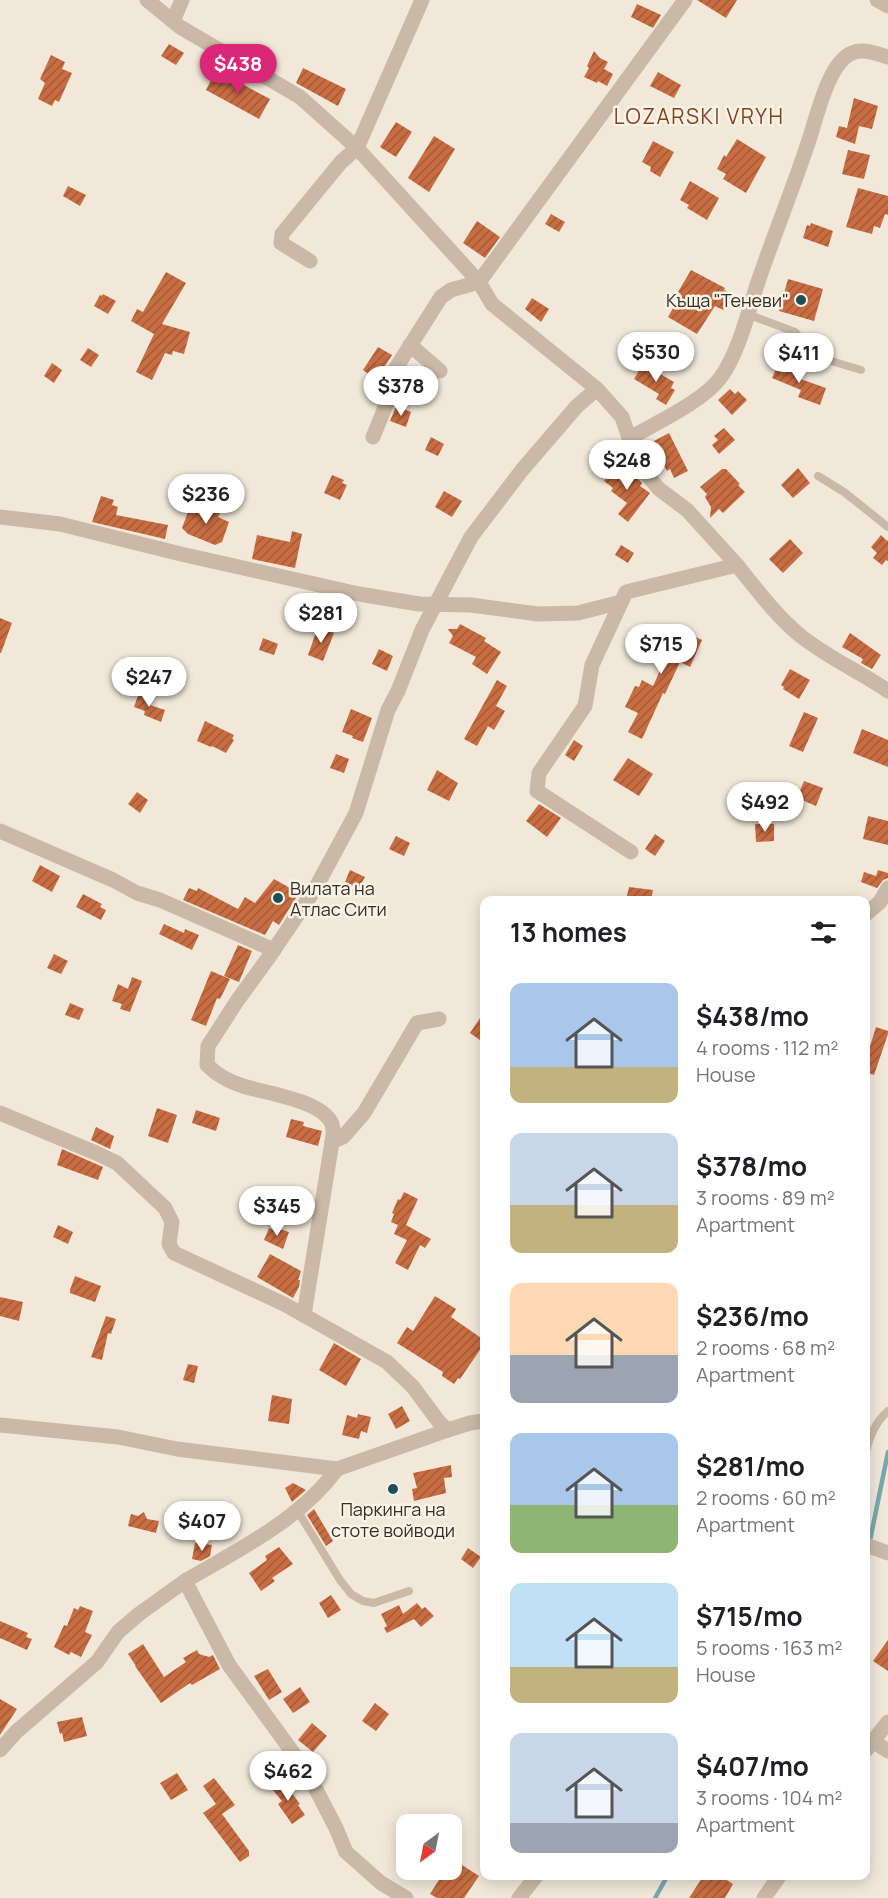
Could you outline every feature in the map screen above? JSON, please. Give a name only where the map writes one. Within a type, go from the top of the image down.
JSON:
[{"type":"street","points":[[147,0],[173,21],[300,97],[357,148],[479,282],[492,304],[597,389],[622,417],[638,464],[659,489],[687,510],[768,603],[801,636],[888,691]]},
{"type":"street","points":[[173,21],[182,0]]},
{"type":"street","points":[[310,261],[281,243],[282,234],[341,162],[357,148],[422,0]]},
{"type":"street","points":[[373,437],[391,393],[385,385],[441,297],[451,290],[479,282],[685,0]]},
{"type":"street","points":[[877,0],[888,6]]},
{"type":"street","points":[[630,438],[700,397],[720,379],[734,355],[827,85],[838,65],[852,53],[867,51],[888,57]]},
{"type":"street","points":[[410,345],[440,371]]},
{"type":"street","points":[[304,1315],[334,1133],[332,1123],[318,1110],[282,1095],[241,1086],[215,1073],[207,1065],[208,1046],[315,889],[356,813],[388,710],[422,630],[471,537],[522,470],[577,406],[597,389]]},
{"type":"street","points":[[0,517],[60,524],[359,594],[419,604],[471,605],[538,614],[578,613],[621,602]]},
{"type":"street","points":[[631,852],[537,791],[539,773],[585,706],[592,665],[626,592],[737,565]]},
{"type":"street","points":[[0,831],[113,880],[136,893],[160,900],[274,950]]},
{"type":"street","points":[[870,911],[880,902],[888,888]]},
{"type":"street","points":[[332,1142],[343,1137],[364,1113],[417,1023],[439,1019]]},
{"type":"street","points":[[0,1113],[117,1163],[165,1208],[172,1222],[169,1245],[174,1253],[284,1304],[387,1362],[413,1387],[439,1422],[448,1430]]},
{"type":"street","points":[[0,1425],[118,1437],[177,1449],[337,1469],[448,1430],[480,1422]]},
{"type":"street","points":[[0,1750],[16,1732],[97,1662],[118,1632],[139,1614],[185,1581],[297,1510],[324,1486],[337,1469]]},
{"type":"street","points":[[870,1546],[888,1553]]},
{"type":"street","points":[[185,1581],[229,1665],[307,1772],[346,1852],[381,1883],[406,1898]]},
{"type":"street","points":[[870,1745],[888,1722]]},
{"type":"street","points":[[870,1746],[888,1751]]},
{"type":"street","points":[[519,1898],[533,1880]]},
{"type":"street","points":[[764,1898],[777,1880]]},
{"type":"lane","points":[[747,314],[795,332],[801,337],[803,348],[808,354],[861,370]]},
{"type":"lane","points":[[818,476],[844,492],[888,527]]},
{"type":"lane","points":[[870,1438],[872,1431],[888,1411]]},
{"type":"lane","points":[[297,1510],[351,1594],[374,1604],[409,1591]]},
{"type":"building","points":[[697,0],[737,0],[726,18]]},
{"type":"building","points":[[637,4],[661,15],[653,28],[631,17]]},
{"type":"building","points":[[169,44],[184,53],[176,65],[161,56]]},
{"type":"building","points":[[594,51],[608,62],[604,69],[613,74],[607,86],[584,77]]},
{"type":"building","points":[[51,55],[65,62],[62,69],[72,73],[59,102],[55,100],[52,106],[38,99],[45,83],[40,79]]},
{"type":"building","points":[[303,68],[346,89],[338,106],[296,83]]},
{"type":"building","points":[[216,70],[270,99],[259,119],[206,90]]},
{"type":"building","points":[[658,72],[681,85],[674,98],[650,86]]},
{"type":"building","points":[[854,98],[878,106],[872,129],[859,126],[855,144],[836,137],[839,126],[847,128]]},
{"type":"building","points":[[396,122],[412,132],[396,157],[380,147]]},
{"type":"building","points":[[434,136],[455,149],[429,192],[408,178]]},
{"type":"building","points":[[737,139],[766,157],[746,193],[723,179],[726,174],[717,169],[724,155],[726,157]]},
{"type":"building","points":[[653,141],[674,152],[660,177],[650,171],[651,167],[642,162]]},
{"type":"building","points":[[848,150],[870,155],[864,179],[842,174]]},
{"type":"building","points":[[690,181],[719,198],[707,220],[687,208],[689,205],[680,200]]},
{"type":"building","points":[[68,186],[86,195],[80,206],[63,196]]},
{"type":"building","points":[[858,188],[888,196],[888,215],[885,214],[880,228],[874,226],[872,234],[846,227]]},
{"type":"building","points":[[551,214],[565,222],[559,232],[545,224]]},
{"type":"building","points":[[477,221],[500,237],[485,258],[463,243]]},
{"type":"building","points":[[811,223],[833,231],[828,247],[803,238],[807,225],[810,226]]},
{"type":"building","points":[[691,270],[732,294],[723,310],[715,306],[697,334],[668,317],[681,294],[678,292]]},
{"type":"building","points":[[166,272],[186,283],[162,324],[190,332],[184,354],[173,351],[172,355],[165,353],[152,380],[136,372],[154,334],[131,321],[137,309],[143,312]]},
{"type":"building","name":"Къща \"Теневи\"","points":[[788,279],[823,289],[814,321],[779,311]]},
{"type":"building","points":[[103,294],[116,301],[108,314],[94,306]]},
{"type":"building","points":[[532,298],[549,309],[541,322],[525,309]]},
{"type":"building","points":[[378,347],[392,355],[383,369],[381,368],[373,377],[363,370]]},
{"type":"building","points":[[88,348],[99,355],[91,367],[80,360]]},
{"type":"building","points":[[779,362],[798,370],[795,377],[826,388],[820,405],[798,397],[801,390],[772,378]]},
{"type":"building","points":[[52,363],[62,370],[54,383],[44,376]]},
{"type":"building","points":[[643,364],[674,382],[671,388],[675,390],[666,405],[656,399],[659,394],[634,379]]},
{"type":"building","points":[[730,389],[735,394],[738,391],[747,400],[732,415],[718,400]]},
{"type":"building","points":[[396,406],[411,412],[406,427],[390,421]]},
{"type":"building","points":[[724,428],[735,440],[719,454],[712,445],[718,440],[714,436]]},
{"type":"building","points":[[669,433],[688,471],[674,478],[670,469],[667,471],[652,442]]},
{"type":"building","points":[[431,437],[444,444],[438,456],[425,450]]},
{"type":"building","points":[[622,465],[642,483],[640,486],[650,493],[628,522],[618,514],[627,503],[611,491],[613,488],[604,481],[614,467],[619,470]]},
{"type":"building","points":[[798,468],[810,483],[793,498],[781,485]]},
{"type":"building","points":[[722,469],[726,469],[745,492],[723,513],[719,509],[710,518],[711,507],[705,497],[707,494],[700,487]]},
{"type":"building","points":[[332,475],[344,480],[342,483],[347,485],[340,500],[324,493]]},
{"type":"building","points":[[444,491],[462,501],[452,517],[435,507]]},
{"type":"building","points":[[101,496],[114,500],[112,505],[118,507],[116,515],[168,525],[165,539],[92,522]]},
{"type":"building","points":[[190,507],[202,511],[203,507],[220,513],[218,517],[229,522],[222,542],[215,545],[188,534],[182,528]]},
{"type":"building","points":[[292,531],[302,534],[295,568],[252,559],[257,535],[290,542]]},
{"type":"building","points":[[881,535],[888,540],[888,561],[886,560],[882,565],[873,558],[877,553],[871,547]]},
{"type":"building","points":[[790,539],[803,553],[783,573],[769,559]]},
{"type":"building","points":[[621,545],[634,553],[628,563],[615,555]]},
{"type":"building","points":[[0,618],[12,623],[1,653],[0,653]]},
{"type":"building","points":[[460,624],[486,638],[484,641],[501,652],[487,674],[472,664],[476,657],[449,643],[453,636],[448,629],[457,629]]},
{"type":"building","points":[[318,627],[334,633],[323,661],[308,655]]},
{"type":"building","points":[[675,628],[702,640],[690,667],[680,662],[642,739],[628,732],[638,713],[625,707],[635,686],[639,687],[642,680],[653,686],[664,662],[644,653],[653,632],[670,640]]},
{"type":"building","points":[[850,633],[881,655],[872,669],[861,663],[863,659],[842,647]]},
{"type":"building","points":[[263,638],[278,644],[274,655],[259,650]]},
{"type":"building","points":[[379,649],[393,656],[387,671],[372,664]]},
{"type":"building","points":[[790,669],[810,680],[799,699],[783,689],[781,685]]},
{"type":"building","points":[[497,680],[507,686],[496,706],[505,711],[494,730],[488,726],[477,746],[464,739]]},
{"type":"building","points":[[139,693],[153,698],[150,705],[165,710],[161,722],[144,715],[145,711],[134,707]]},
{"type":"building","points":[[351,709],[372,718],[363,742],[342,732]]},
{"type":"building","points":[[804,712],[818,718],[803,752],[789,746]]},
{"type":"building","points":[[205,721],[234,735],[232,739],[234,740],[226,753],[197,741]]},
{"type":"building","points":[[862,729],[888,740],[888,767],[853,753]]},
{"type":"building","points":[[574,740],[583,746],[574,761],[565,755]]},
{"type":"building","points":[[336,754],[349,759],[344,773],[330,768]]},
{"type":"building","points":[[628,758],[653,774],[639,796],[613,780]]},
{"type":"building","points":[[437,770],[458,783],[449,801],[427,790]]},
{"type":"building","points":[[804,781],[823,788],[816,806],[797,798]]},
{"type":"building","points":[[137,792],[148,800],[140,813],[128,804]]},
{"type":"building","points":[[539,804],[561,818],[547,837],[526,821]]},
{"type":"building","points":[[868,816],[888,821],[888,845],[863,839]]},
{"type":"building","points":[[755,824],[774,824],[774,841],[756,842]]},
{"type":"building","points":[[655,834],[665,841],[655,856],[645,849]]},
{"type":"building","points":[[396,836],[410,843],[404,856],[389,849]]},
{"type":"building","points":[[40,865],[60,876],[52,892],[32,881]]},
{"type":"building","points":[[350,870],[365,877],[359,888],[345,882]]},
{"type":"building","points":[[878,870],[888,873],[888,878],[883,880],[877,888],[861,882],[864,872],[876,876]]},
{"type":"building","points":[[274,879],[299,893],[279,925],[273,921],[265,935],[183,900],[189,888],[197,891],[198,888],[238,909],[245,897],[255,903]]},
{"type":"building","points":[[629,887],[653,890],[652,896],[627,896]]},
{"type":"building","points":[[83,894],[102,904],[100,907],[106,910],[101,920],[76,907]]},
{"type":"building","points":[[164,924],[184,933],[185,929],[199,935],[192,950],[159,934]]},
{"type":"building","points":[[238,945],[252,951],[239,982],[224,976]]},
{"type":"building","points":[[54,954],[68,961],[61,974],[47,968]]},
{"type":"building","points":[[211,971],[230,979],[220,999],[217,998],[206,1026],[191,1020]]},
{"type":"building","points":[[132,977],[142,981],[130,1012],[120,1009],[122,1004],[112,1001],[118,984],[128,989]]},
{"type":"building","points":[[70,1003],[84,1009],[79,1020],[65,1015]]},
{"type":"building","points":[[480,1018],[480,1040],[470,1033]]},
{"type":"building","points":[[876,1027],[888,1031],[874,1075],[870,1074],[870,1046]]},
{"type":"building","points":[[157,1108],[177,1115],[168,1143],[148,1136]]},
{"type":"building","points":[[196,1110],[220,1118],[216,1131],[192,1123]]},
{"type":"building","points":[[291,1119],[304,1122],[303,1126],[322,1131],[318,1146],[286,1137]]},
{"type":"building","points":[[96,1127],[114,1136],[110,1149],[91,1140]]},
{"type":"building","points":[[62,1149],[103,1167],[98,1180],[57,1165]]},
{"type":"building","points":[[404,1192],[418,1199],[406,1225],[431,1239],[425,1248],[420,1245],[408,1270],[395,1263],[407,1240],[394,1234],[398,1225],[391,1222],[398,1199],[400,1200]]},
{"type":"building","points":[[58,1225],[73,1232],[68,1244],[53,1237]]},
{"type":"building","points":[[269,1228],[289,1232],[283,1249],[264,1240]]},
{"type":"building","points":[[270,1254],[301,1271],[298,1280],[300,1280],[299,1287],[293,1298],[257,1277]]},
{"type":"building","points":[[75,1276],[101,1286],[95,1302],[70,1293]]},
{"type":"building","points":[[435,1296],[456,1309],[451,1317],[480,1337],[480,1350],[454,1384],[442,1376],[443,1372],[397,1343],[407,1327],[413,1331]]},
{"type":"building","points":[[0,1297],[23,1302],[19,1321],[0,1316]]},
{"type":"building","points":[[106,1316],[116,1319],[111,1334],[108,1333],[102,1360],[91,1357]]},
{"type":"building","points":[[334,1343],[361,1359],[346,1386],[319,1370]]},
{"type":"building","points":[[188,1364],[198,1366],[194,1383],[183,1380]]},
{"type":"building","points":[[272,1395],[292,1399],[289,1424],[268,1421]]},
{"type":"building","points":[[402,1406],[410,1421],[396,1429],[388,1414]]},
{"type":"building","points":[[358,1414],[371,1417],[367,1433],[361,1431],[359,1439],[342,1435],[347,1415],[357,1418]]},
{"type":"building","points":[[451,1465],[452,1477],[444,1478],[446,1493],[414,1501],[412,1489],[417,1488],[413,1473]]},
{"type":"building","points":[[293,1483],[306,1490],[292,1502],[285,1488]]},
{"type":"building","points":[[314,1509],[333,1541],[326,1546],[307,1515]]},
{"type":"building","points":[[144,1512],[147,1519],[159,1521],[156,1533],[128,1526],[131,1514],[138,1516]]},
{"type":"building","points":[[195,1543],[212,1545],[210,1556],[201,1561],[192,1559]]},
{"type":"building","points":[[279,1547],[293,1564],[272,1578],[275,1581],[261,1591],[249,1573],[267,1560],[265,1556]]},
{"type":"building","points":[[468,1548],[480,1556],[473,1568],[461,1559]]},
{"type":"building","points":[[331,1595],[341,1610],[328,1618],[319,1603]]},
{"type":"building","points":[[417,1603],[434,1616],[421,1627],[414,1619],[387,1633],[384,1628],[387,1626],[381,1614],[399,1605],[403,1614]]},
{"type":"building","points":[[80,1606],[93,1611],[85,1632],[92,1635],[81,1657],[71,1652],[69,1655],[54,1647],[64,1625],[67,1626],[74,1608],[78,1610]]},
{"type":"building","points":[[0,1621],[28,1633],[26,1637],[32,1639],[27,1650],[0,1638]]},
{"type":"building","points":[[888,1640],[888,1671],[873,1661]]},
{"type":"building","points":[[143,1644],[164,1677],[186,1662],[183,1658],[197,1650],[199,1654],[209,1657],[213,1655],[220,1669],[192,1685],[190,1683],[161,1703],[128,1654]]},
{"type":"building","points":[[268,1669],[282,1692],[269,1700],[254,1676]]},
{"type":"building","points":[[300,1687],[310,1702],[293,1713],[283,1699]]},
{"type":"building","points":[[0,1699],[17,1709],[0,1735]]},
{"type":"building","points":[[375,1703],[389,1714],[376,1731],[362,1721]]},
{"type":"building","points":[[82,1717],[87,1736],[64,1742],[57,1722]]},
{"type":"building","points":[[312,1723],[327,1736],[313,1752],[298,1740]]},
{"type":"building","points":[[177,1773],[188,1790],[171,1800],[160,1783]]},
{"type":"building","points":[[214,1778],[235,1805],[222,1814],[249,1851],[249,1856],[240,1862],[203,1813],[216,1804],[203,1786]]},
{"type":"building","points":[[282,1780],[300,1804],[298,1805],[305,1815],[292,1824],[278,1804],[282,1801],[271,1788]]},
{"type":"building","points":[[462,1865],[479,1876],[464,1898],[437,1898],[430,1894],[439,1880],[462,1880]]},
{"type":"building","points":[[701,1880],[727,1880],[733,1884],[725,1898],[689,1898]]},
{"type":"waterway","points":[[870,1540],[888,1452]]},
{"type":"waterway","points":[[655,1898],[665,1880]]},
{"type":"place","name":"Къща \"Теневи\"","points":[[801,300]]},
{"type":"place","name":"Вилата на Атлас Сити","points":[[278,898]]},
{"type":"place","name":"Паркинга на стоте войводи","points":[[393,1489]]},
{"type":"district","name":"LOZARSKI VRYH","points":[[699,116]]}]
